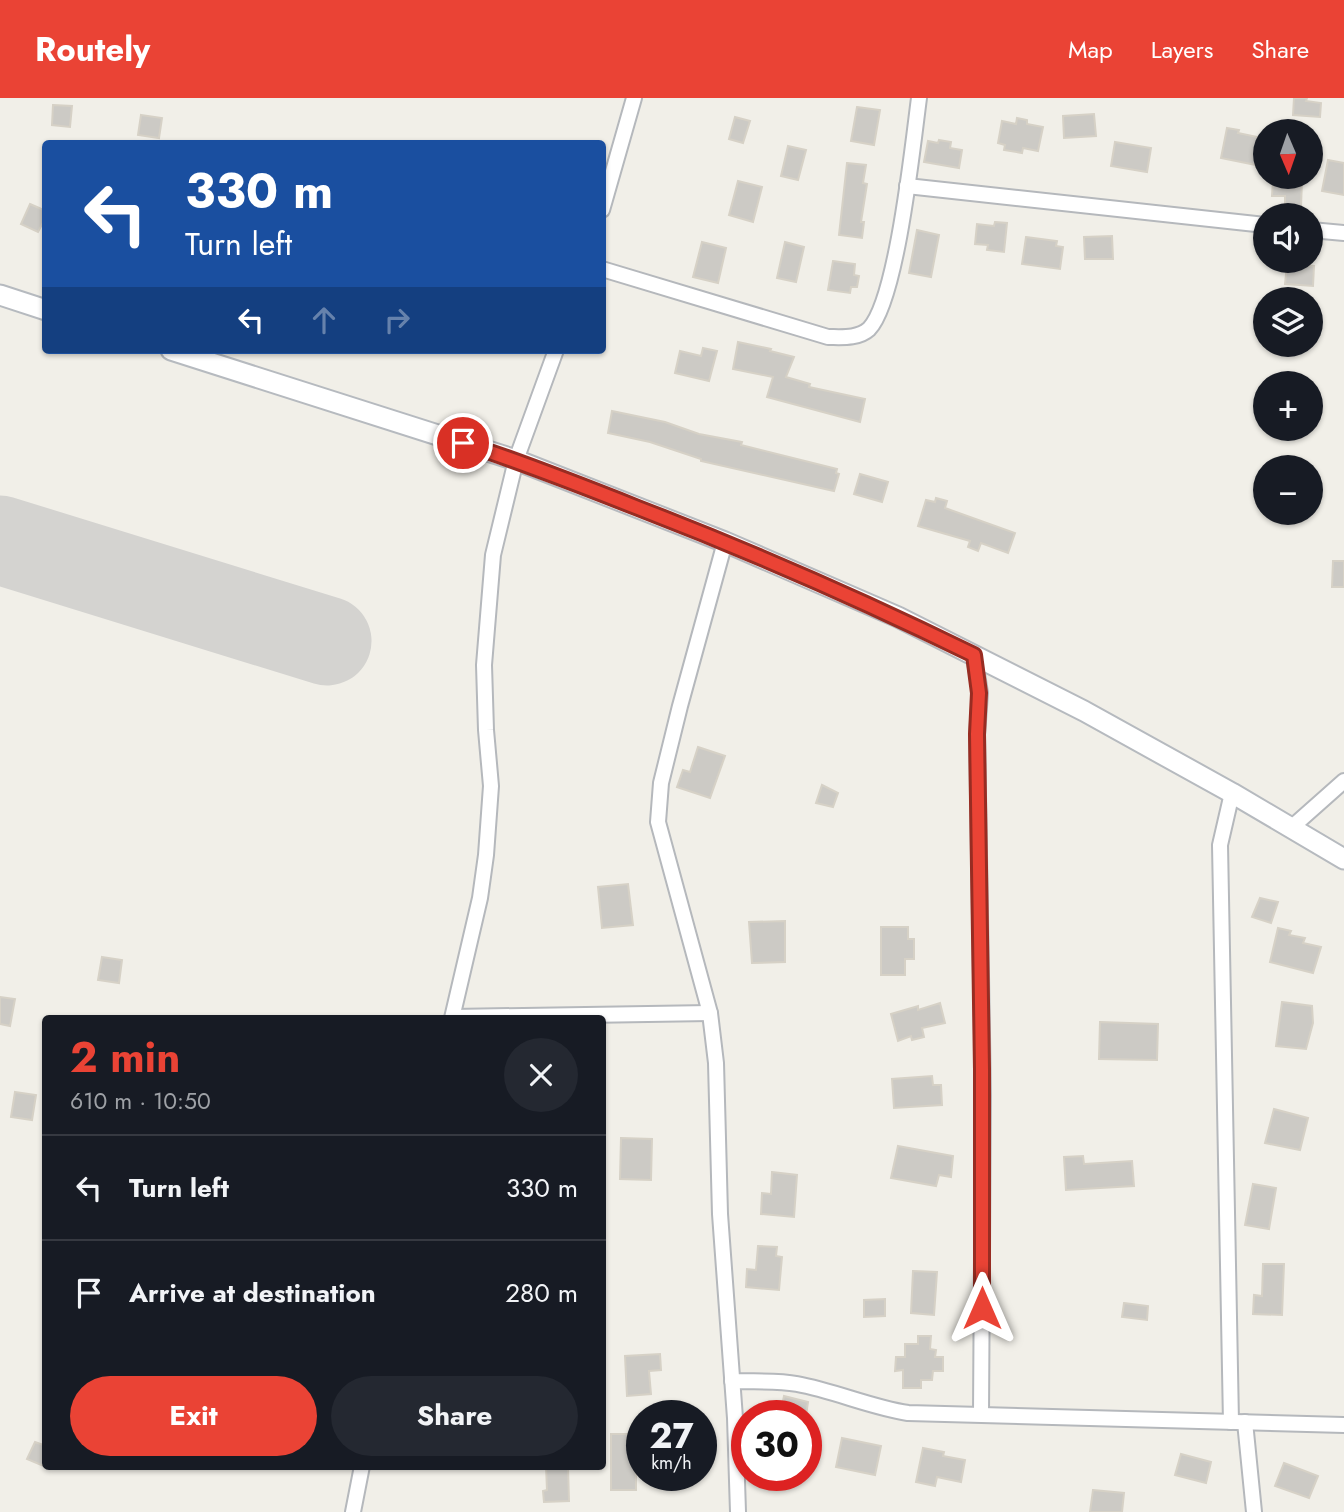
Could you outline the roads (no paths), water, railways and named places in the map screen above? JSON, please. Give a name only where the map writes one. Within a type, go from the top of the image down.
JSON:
[{"type":"main road","points":[[0,295],[42,309]]},
{"type":"main road","points":[[184,354],[516,460],[725,542],[898,617],[1084,711],[1344,859]]},
{"type":"street","points":[[606,196],[634,98]]},
{"type":"street","points":[[606,270],[828,337],[853,337],[868,330],[880,309],[890,276],[907,186],[919,98]]},
{"type":"street","points":[[907,186],[1253,224]]},
{"type":"street","points":[[1323,231],[1344,233]]},
{"type":"street","points":[[454,1015],[480,898],[486,855],[491,786],[484,665],[493,555],[516,460],[555,354]]},
{"type":"street","points":[[725,542],[661,783],[658,822],[710,1013],[716,1063],[720,1214],[738,1512]]},
{"type":"street","points":[[974,655],[979,693],[977,734],[983,1083],[981,1415]]},
{"type":"street","points":[[1291,828],[1344,781]]},
{"type":"street","points":[[1232,793],[1220,845],[1238,1422],[1254,1512]]},
{"type":"street","points":[[606,1015],[710,1013]]},
{"type":"street","points":[[732,1381],[795,1384],[908,1413],[1344,1425]]},
{"type":"street","points":[[353,1512],[361,1470]]}]
